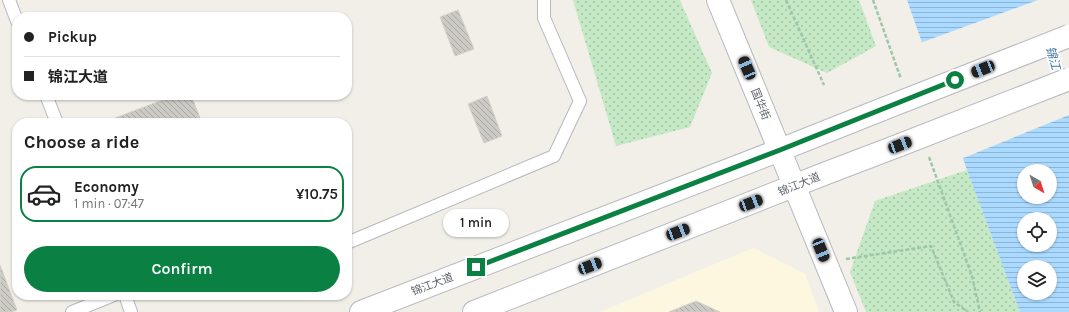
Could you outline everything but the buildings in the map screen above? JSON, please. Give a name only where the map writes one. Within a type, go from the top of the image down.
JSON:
[{"type":"main road","name":"国华街","points":[[718,0],[846,312]]},
{"type":"main road","name":"锦江大道","points":[[361,312],[780,150],[1069,36]]},
{"type":"main road","name":"锦江大道","points":[[474,312],[1069,79]]},
{"type":"lane","points":[[9,0],[14,12]]},
{"type":"lane","points":[[352,241],[554,156],[580,101],[544,18],[544,0]]},
{"type":"lane","points":[[48,100],[55,118]]},
{"type":"lane","points":[[72,312],[102,300]]},
{"type":"lane","points":[[127,300],[131,312]]},
{"type":"path","points":[[786,0],[824,85]]},
{"type":"path","points":[[826,263],[931,246],[954,302],[968,312]]},
{"type":"shaded area","points":[[753,248],[805,274],[819,312],[600,312]]},
{"type":"green space","points":[[573,0],[680,0],[712,73],[690,127],[616,146]]},
{"type":"green space","points":[[751,0],[859,0],[876,46],[827,73],[769,47]]},
{"type":"green space","points":[[967,170],[1020,312],[866,312],[850,272],[875,201]]},
{"type":"water","name":"锦江","points":[[907,0],[1069,0],[1069,312],[1020,312],[967,170]]},
{"type":"pier","points":[[1038,0],[1069,0],[1069,115],[961,159],[920,43]]},
{"type":"route","points":[[476,267],[780,150],[955,80]]}]
